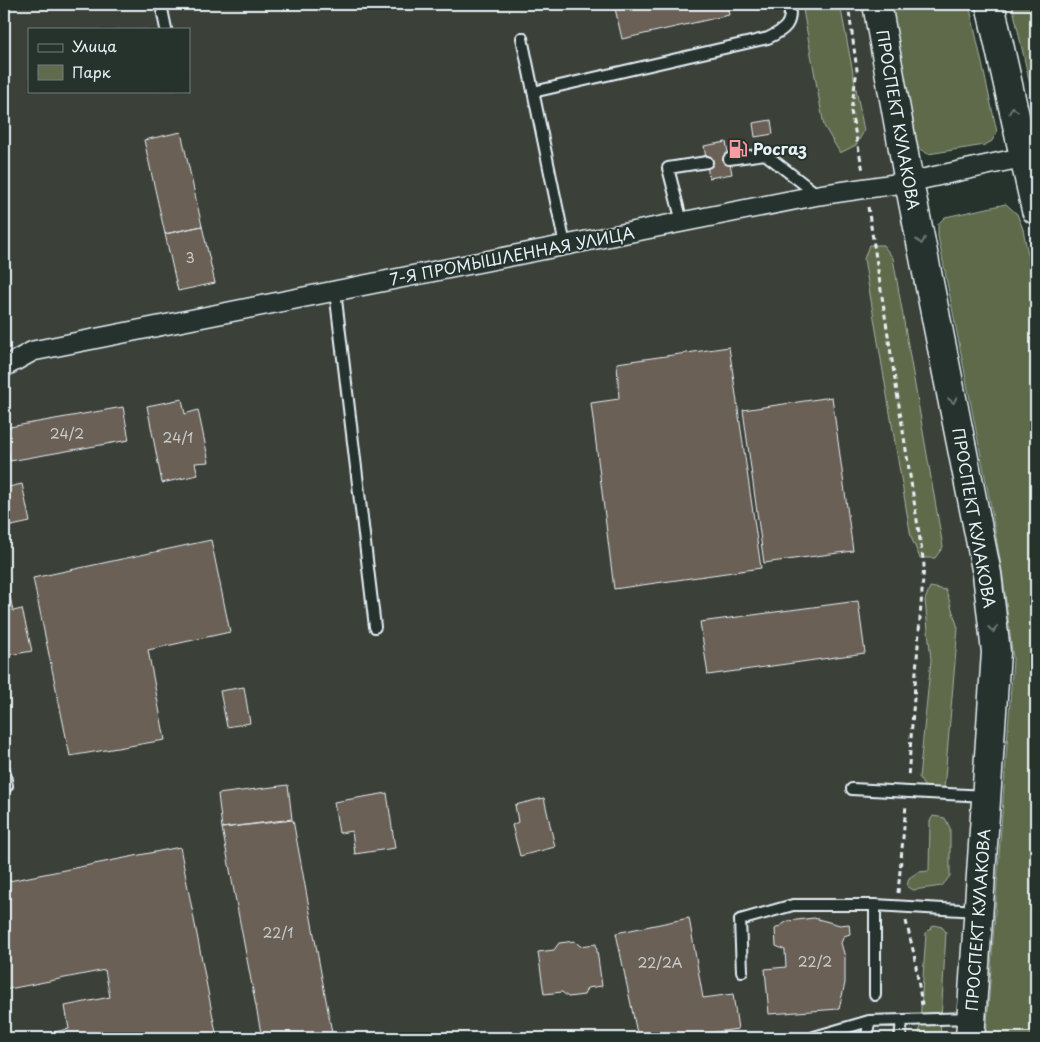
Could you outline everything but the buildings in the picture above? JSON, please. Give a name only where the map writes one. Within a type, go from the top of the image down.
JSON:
[{"type":"main road","name":"ПРОСПЕКТ КУЛАКОВА","points":[[877,4],[909,182],[987,574],[996,652],[971,1028]]},
{"type":"main road","points":[[990,4],[1036,210]]},
{"type":"street","name":"7-Я ПРОМЫШЛЕННАЯ УЛИЦА","points":[[4,367],[32,351],[682,222],[818,196],[909,182],[1024,157]]},
{"type":"lane","points":[[161,4],[166,28]]},
{"type":"lane","points":[[533,92],[768,38],[784,30],[791,15],[789,4]]},
{"type":"lane","points":[[522,38],[565,245]]},
{"type":"lane","points":[[729,159],[765,154],[818,196]]},
{"type":"lane","points":[[682,222],[668,168],[707,162]]},
{"type":"lane","points":[[335,291],[374,627]]},
{"type":"lane","points":[[4,356],[32,351]]},
{"type":"lane","points":[[4,769],[7,786]]},
{"type":"lane","points":[[852,789],[986,796]]},
{"type":"lane","points":[[875,905],[875,995]]},
{"type":"lane","points":[[742,971],[740,920],[793,906],[875,905],[979,911]]},
{"type":"lane","points":[[814,1038],[869,1021],[924,1020],[971,1028]]},
{"type":"lane","points":[[867,1038],[869,1021]]},
{"type":"lane","points":[[900,1038],[902,1021]]},
{"type":"path","points":[[848,4],[857,70],[851,112],[860,153],[924,565],[898,893],[914,954],[924,1020]]},
{"type":"shaded area","points":[[4,4],[864,4],[974,566],[987,651],[959,1038],[4,1038]]},
{"type":"green space","points":[[802,4],[840,4],[864,131],[856,145],[840,153],[824,126]]},
{"type":"green space","points":[[887,4],[969,4],[997,132],[992,141],[985,145],[928,154],[918,148],[913,140]]},
{"type":"green space","points":[[1012,4],[1034,4],[1036,14],[1036,111]]},
{"type":"green space","points":[[1006,204],[1017,214],[1023,229],[1036,295],[1036,964],[1030,1038],[986,1038],[1013,659],[1003,577],[990,502],[938,236],[938,224],[945,217]]},
{"type":"green space","points":[[869,245],[883,245],[893,258],[943,547],[935,558],[920,558],[911,537],[864,259]]},
{"type":"green space","points":[[930,587],[946,590],[958,628],[944,789],[933,792],[926,789],[919,778],[931,660],[925,600]]},
{"type":"green space","points":[[933,816],[945,818],[950,828],[950,876],[942,886],[913,890],[907,886],[909,878],[918,872],[929,871],[930,821]]},
{"type":"green space","points":[[934,925],[942,927],[946,932],[940,1038],[919,1038],[926,933]]},
{"type":"place","name":"Росгаз","points":[[738,149]]}]
